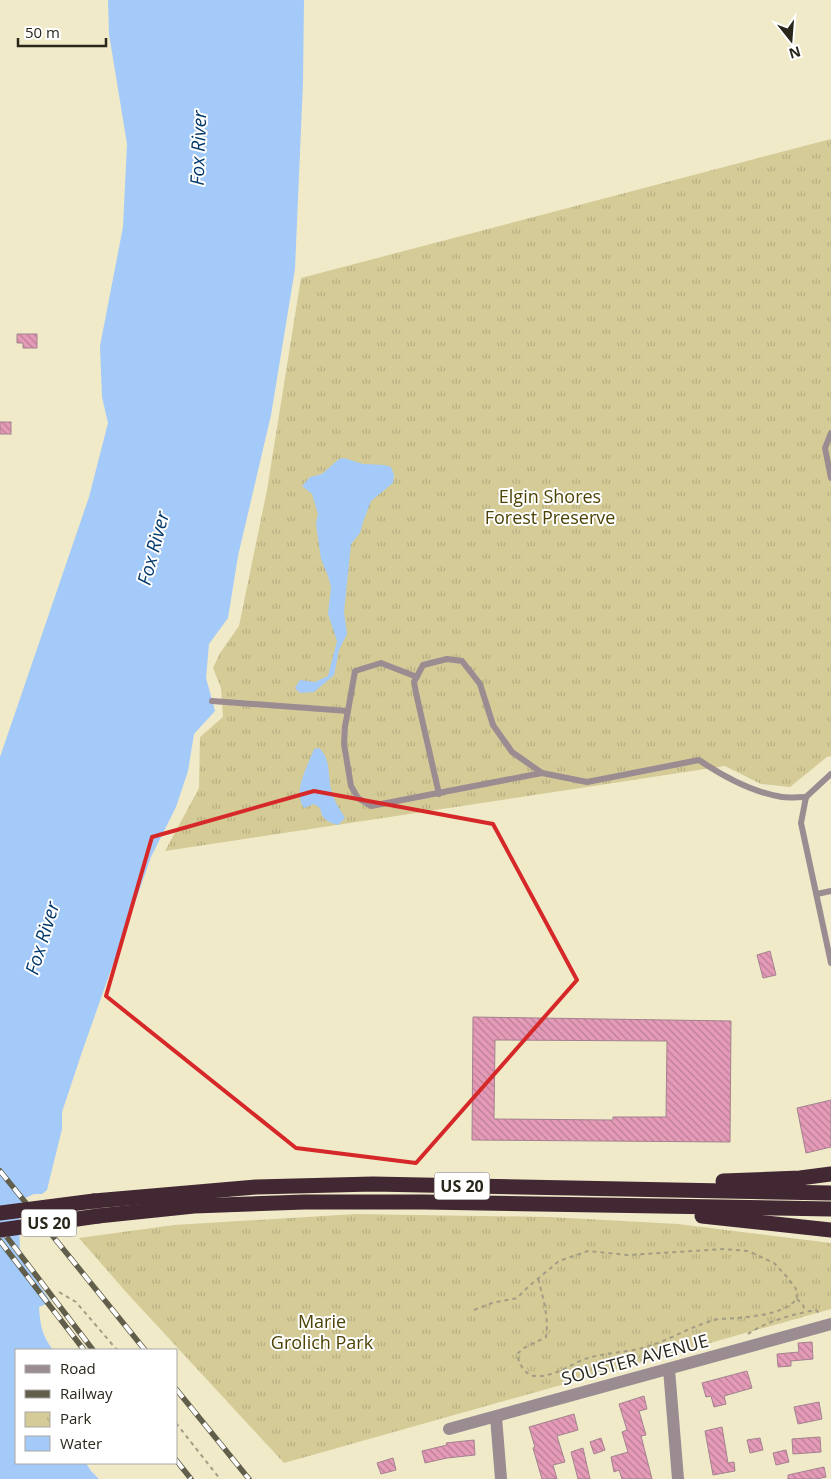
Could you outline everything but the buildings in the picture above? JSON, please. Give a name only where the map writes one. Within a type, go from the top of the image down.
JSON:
[{"type":"highway","points":[[587,1188],[800,1178],[831,1174]]},
{"type":"highway","name":"US 20","points":[[0,1230],[96,1208],[256,1187],[373,1184],[831,1193]]},
{"type":"highway","name":"US 20","points":[[0,1213],[96,1208],[305,1202],[434,1202],[831,1209]]},
{"type":"highway","points":[[609,1206],[831,1230]]},
{"type":"street","name":"SOUSTER AVENUE","points":[[449,1429],[831,1324]]},
{"type":"street","points":[[669,1369],[678,1479]]},
{"type":"street","points":[[496,1417],[501,1479]]},
{"type":"lane","points":[[831,433],[825,448],[831,478]]},
{"type":"lane","points":[[439,794],[414,682],[422,665],[447,659],[462,661],[480,684],[493,724],[512,752],[542,773]]},
{"type":"lane","points":[[417,677],[381,663],[355,671],[345,726],[344,744],[351,786],[358,798],[371,806],[542,773],[587,782],[699,760],[742,786],[782,797],[806,797]]},
{"type":"lane","points":[[212,701],[348,711]]},
{"type":"lane","points":[[831,774],[806,797],[801,823],[831,964]]},
{"type":"lane","points":[[817,894],[831,891]]},
{"type":"path","points":[[474,1310],[492,1303],[517,1298],[558,1261],[588,1251],[628,1255],[723,1249],[748,1252],[774,1263],[787,1276],[796,1289],[797,1299],[803,1305],[806,1312]]},
{"type":"path","points":[[538,1278],[546,1311],[546,1337],[524,1348],[517,1354],[524,1371],[532,1376],[545,1376],[592,1357],[632,1351],[655,1344],[713,1320],[774,1312],[790,1306],[797,1299]]},
{"type":"path","points":[[59,1292],[76,1302],[117,1349]]},
{"type":"path","points":[[178,1426],[220,1479]]},
{"type":"highlighted area","points":[[314,791],[493,824],[577,980],[416,1163],[296,1148],[106,996],[152,837]]},
{"type":"green space","name":"Elgin Shores Forest Preserve","points":[[831,139],[831,756],[827,757],[790,787],[761,784],[725,766],[165,851],[199,788],[200,737],[223,717],[221,688],[213,668],[220,653],[239,626],[267,490],[301,278]]},
{"type":"green space","name":"Marie Grolich Park","points":[[356,1214],[549,1217],[678,1224],[831,1243],[831,1309],[284,1463],[126,1292],[79,1238],[174,1225]]},
{"type":"water","name":"Fox River","points":[[108,0],[304,0],[303,82],[295,269],[271,415],[238,556],[228,618],[209,644],[206,678],[215,711],[194,734],[188,771],[176,807],[151,857],[83,1049],[62,1112],[62,1129],[47,1190],[42,1194],[34,1194],[25,1198],[19,1206],[20,1256],[51,1302],[39,1307],[42,1330],[52,1349],[15,1349],[15,1464],[87,1464],[99,1479],[0,1479],[0,757],[89,497],[108,423],[102,397],[100,346],[123,227],[127,144],[109,34]]},
{"type":"water","points":[[344,458],[363,464],[391,467],[394,475],[393,483],[371,501],[360,533],[351,544],[344,612],[347,634],[339,650],[334,675],[314,692],[300,693],[295,688],[300,680],[315,682],[328,676],[337,641],[328,614],[331,587],[321,559],[316,524],[318,514],[312,494],[302,486],[310,477],[322,474],[339,459]]},
{"type":"water","points":[[319,748],[328,763],[333,797],[345,818],[338,825],[326,820],[320,808],[314,804],[304,808],[301,801],[300,786],[302,778],[314,749]]},
{"type":"railway","points":[[0,1171],[144,1349]]},
{"type":"railway","points":[[0,1228],[92,1349]]},
{"type":"railway","points":[[0,1241],[83,1349]]},
{"type":"railway","points":[[178,1391],[249,1479]]},
{"type":"railway","points":[[178,1463],[191,1479]]}]
